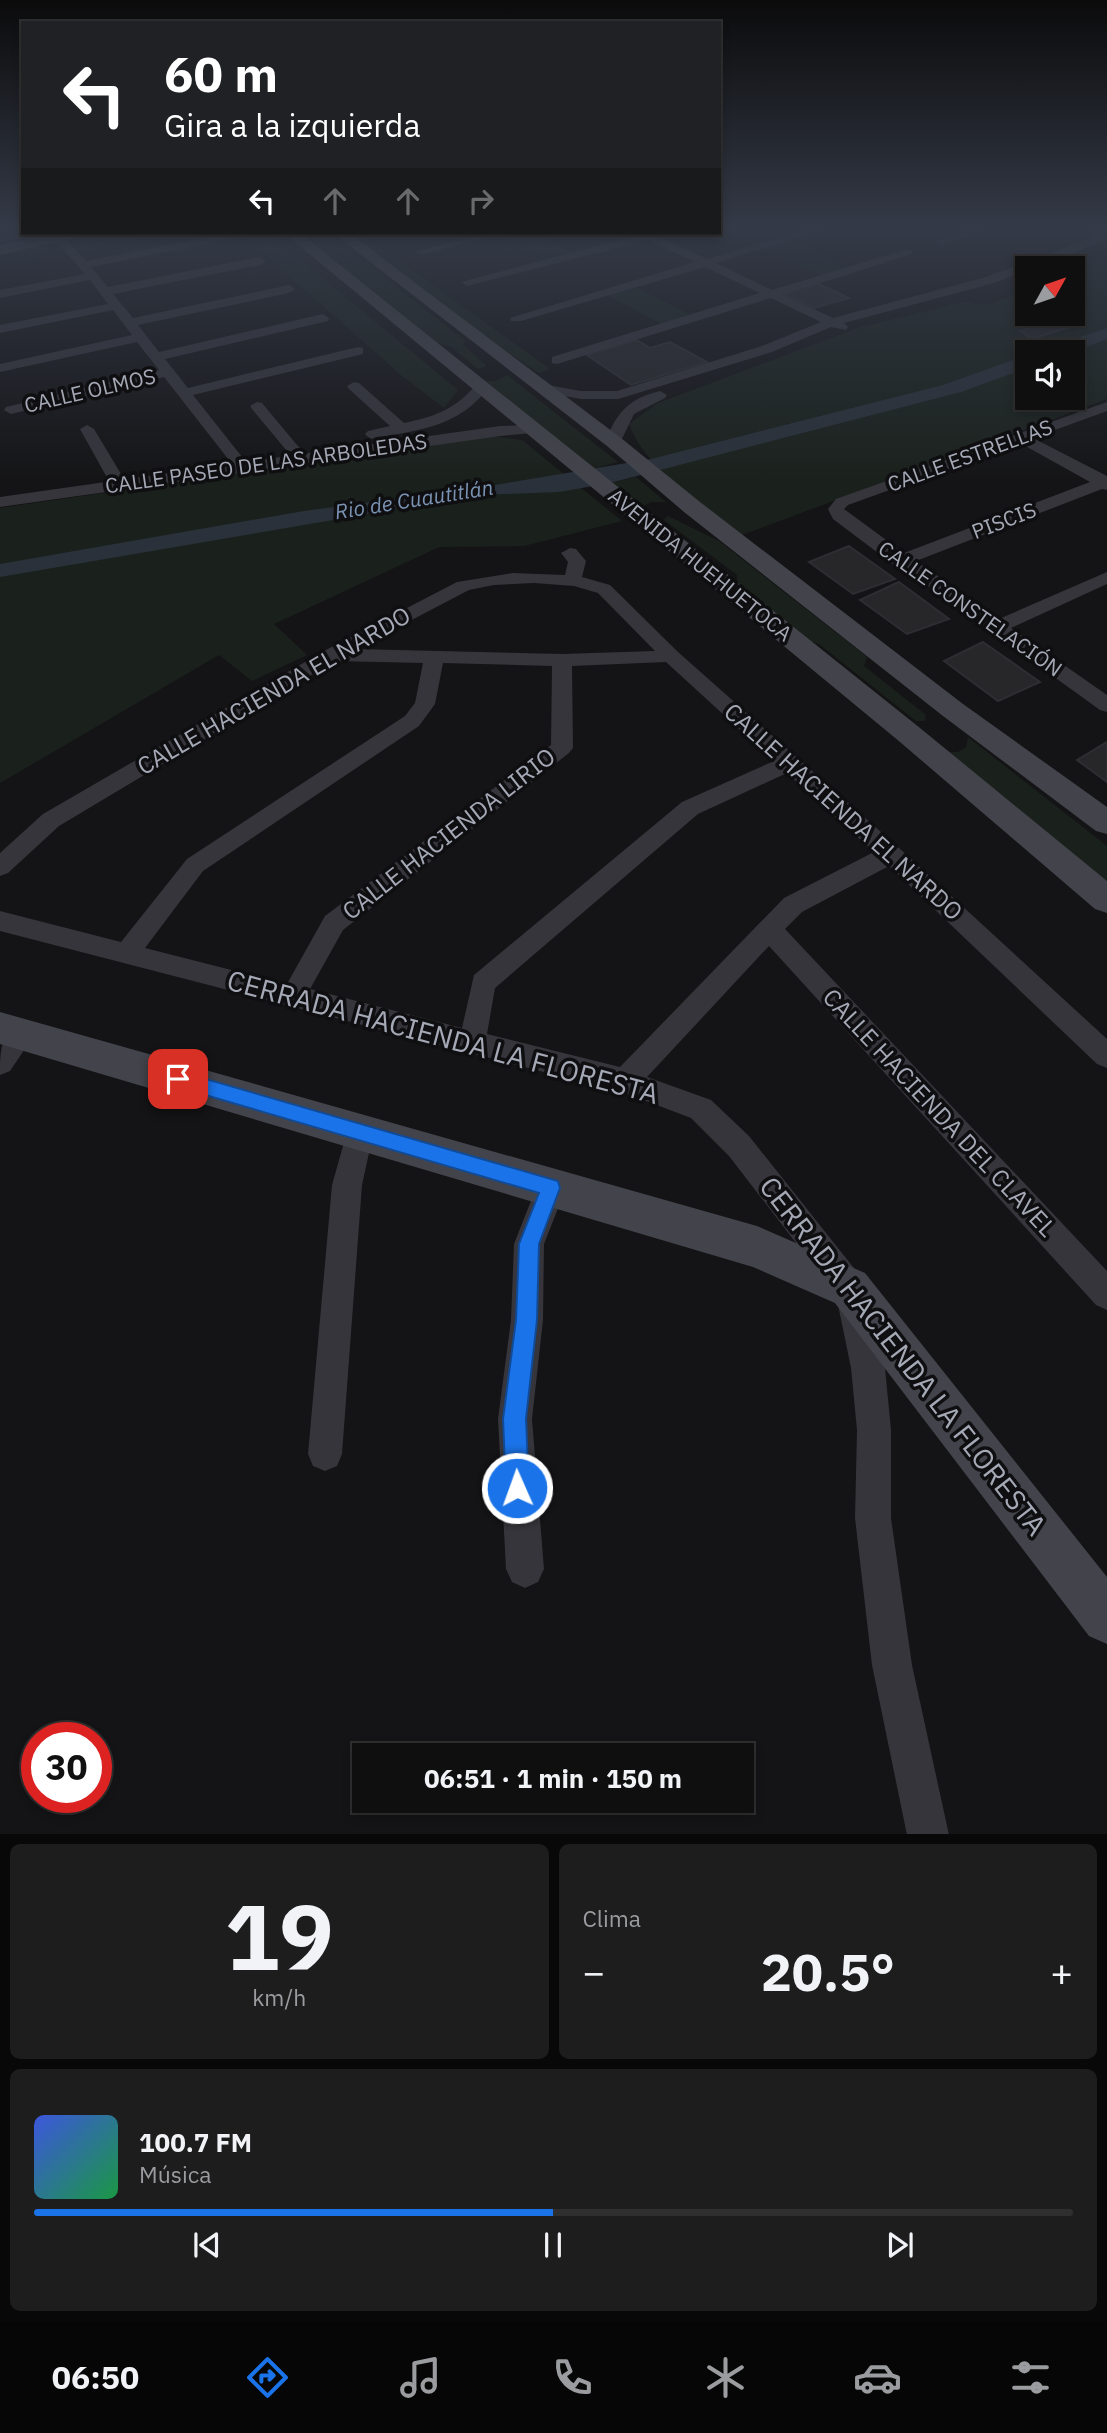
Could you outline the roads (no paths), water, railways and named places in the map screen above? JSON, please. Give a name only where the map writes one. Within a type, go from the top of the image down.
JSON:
[{"type":"main road","name":"AVENIDA HUEHUETOCA","points":[[390,313],[910,735],[1107,900]]},
{"type":"main road","name":"AVENIDA HUEHUETOCA","points":[[442,313],[614,442],[692,507],[953,710],[1106,821]]},
{"type":"main road","points":[[467,374],[491,374],[507,363]]},
{"type":"main road","points":[[646,521],[648,512],[659,506],[692,507]]},
{"type":"main road","points":[[910,735],[929,737],[945,733],[953,724],[953,710]]},
{"type":"main road","points":[[7,1042],[360,1130],[757,1247],[850,1289]]},
{"type":"main road","name":"CERRADA HACIENDA LA FLORESTA","points":[[850,1289],[1107,1618]]},
{"type":"street","points":[[0,329],[82,313]]},
{"type":"street","points":[[120,313],[238,462]]},
{"type":"street","points":[[129,323],[178,313]]},
{"type":"street","points":[[516,318],[535,313]]},
{"type":"street","points":[[557,360],[709,313]]},
{"type":"street","points":[[809,313],[844,329]]},
{"type":"street","points":[[542,388],[580,395],[618,395],[767,349],[831,323],[870,313]]},
{"type":"street","points":[[614,442],[620,420],[642,402],[783,356],[844,329],[909,313]]},
{"type":"street","points":[[156,356],[323,318]]},
{"type":"street","points":[[0,368],[140,337]]},
{"type":"street","points":[[767,349],[783,356]]},
{"type":"street","points":[[185,393],[358,351]]},
{"type":"street","name":"CALLE OLMOS","points":[[11,410],[168,372]]},
{"type":"street","points":[[354,386],[401,428]]},
{"type":"street","name":"CALLE PASEO DE LAS ARBOLEDAS","points":[[0,502],[238,462],[292,448],[401,428],[457,410],[468,404],[482,387]]},
{"type":"street","points":[[257,406],[292,448]]},
{"type":"street","name":"CALLE ESTRELLAS","points":[[836,509],[842,502],[1107,406]]},
{"type":"street","points":[[87,429],[113,474]]},
{"type":"street","name":"CALLE PASEO DE LAS ARBOLEDAS","points":[[0,490],[113,474],[238,462],[500,430],[533,429]]},
{"type":"street","points":[[1022,438],[1106,483]]},
{"type":"street","name":"PISCIS","points":[[900,561],[1106,483]]},
{"type":"street","name":"CALLE CONSTELACIÓN","points":[[836,509],[839,515],[900,561],[995,628],[1104,699]]},
{"type":"street","points":[[570,554],[577,561],[573,579]]},
{"type":"street","points":[[995,628],[1107,577]]},
{"type":"street","name":"CALLE HACIENDA EL NARDO","points":[[0,867],[51,820],[331,655],[476,581],[573,579],[604,589],[671,656],[891,853],[1107,1056]]},
{"type":"street","points":[[331,655],[562,660],[671,656]]},
{"type":"street","points":[[127,953],[195,865],[412,721],[425,704],[434,659]]},
{"type":"street","name":"CALLE HACIENDA LIRIO","points":[[293,997],[334,923],[562,748],[562,660]]},
{"type":"street","points":[[472,1043],[484,984],[690,808],[789,763]]},
{"type":"street","points":[[625,1081],[771,932],[793,905],[891,853]]},
{"type":"street","name":"CERRADA HACIENDA LA FLORESTA","points":[[0,921],[625,1081],[701,1109],[739,1146],[850,1289]]},
{"type":"street","name":"CALLE HACIENDA DEL CLAVEL","points":[[771,932],[1107,1294]]},
{"type":"street","points":[[325,1454],[347,1185],[360,1130]]},
{"type":"street","points":[[525,1569],[514,1419],[527,1320],[529,1244],[551,1188]]},
{"type":"street","points":[[850,1289],[868,1367],[874,1430],[873,1518],[892,1665],[928,1834]]},
{"type":"water","points":[[1107,328],[1107,339],[1085,347],[1085,340],[1072,340]]},
{"type":"water","name":"Rio de Cuautitlán","points":[[1015,359],[1015,372],[961,392],[610,483],[559,492],[479,495],[0,577],[0,564],[304,511],[477,488],[651,459],[943,385]]}]
